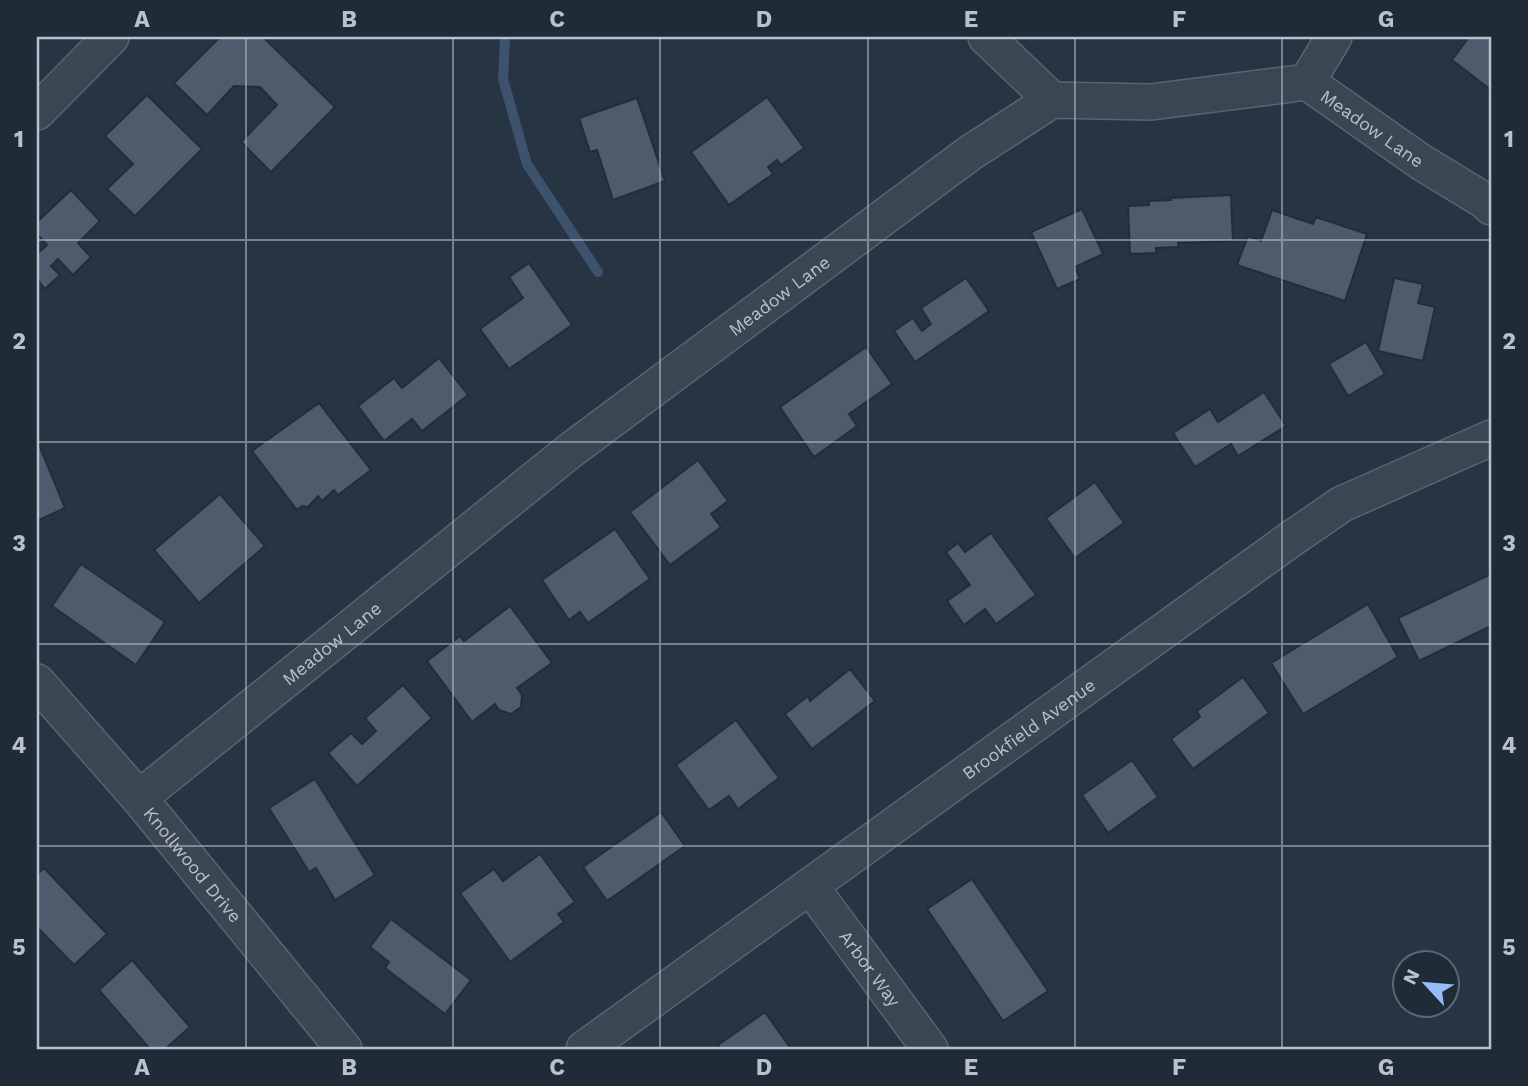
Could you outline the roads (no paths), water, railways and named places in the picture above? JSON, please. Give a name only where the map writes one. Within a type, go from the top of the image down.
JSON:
[{"type":"street","points":[[37,112],[111,37]]},
{"type":"street","points":[[986,37],[1052,100]]},
{"type":"street","points":[[1307,82],[1334,37]]},
{"type":"street","name":"Meadow Lane","points":[[139,798],[571,450],[970,153],[1052,100],[1151,102],[1307,82],[1421,162],[1491,207]]},
{"type":"street","name":"Brookfield Avenue","points":[[584,1049],[1342,504],[1491,438]]},
{"type":"street","name":"Knollwood Drive","points":[[37,682],[139,798],[344,1049]]},
{"type":"street","name":"Arbor Way","points":[[810,886],[930,1049]]},
{"type":"waterway","points":[[505,37],[503,79],[527,164],[598,272]]}]
